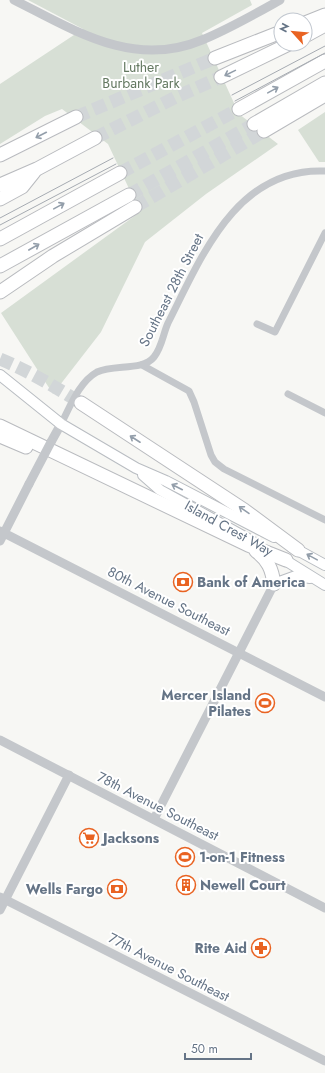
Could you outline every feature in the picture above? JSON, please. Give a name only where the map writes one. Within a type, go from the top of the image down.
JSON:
[{"type":"highway","points":[[313,20],[325,15]]},
{"type":"highway","points":[[313,32],[325,25]]},
{"type":"highway","points":[[215,58],[273,35]]},
{"type":"highway","points":[[221,78],[273,52]]},
{"type":"highway","points":[[239,108],[325,61]]},
{"type":"highway","points":[[325,83],[259,128],[325,95]]},
{"type":"highway","points":[[0,155],[76,117]]},
{"type":"highway","points":[[0,185],[37,169],[95,138]]},
{"type":"highway","points":[[0,199],[22,187],[37,169]]},
{"type":"highway","points":[[0,239],[120,173]]},
{"type":"highway","points":[[0,266],[129,195]]},
{"type":"highway","points":[[0,292],[53,256],[135,207]]},
{"type":"highway","points":[[81,404],[244,510],[298,550]]},
{"type":"highway","points":[[0,426],[248,545],[286,560]]},
{"type":"highway","points":[[0,436],[137,492]]},
{"type":"highway","points":[[248,545],[265,558],[270,567],[274,584]]},
{"type":"main road","name":"Island Crest Way","points":[[0,375],[61,424],[136,468],[166,481],[325,565]]},
{"type":"main road","name":"Island Crest Way","points":[[136,468],[160,490],[286,560],[313,579],[325,585]]},
{"type":"main road","points":[[274,584],[296,576],[313,579]]},
{"type":"street","points":[[14,0],[86,36],[131,50],[149,52],[183,47],[226,29],[280,0]]},
{"type":"street","name":"Southeast 28th Street","points":[[1,535],[81,388],[97,373],[110,367],[142,365],[150,361],[155,356],[166,327],[215,234],[230,215],[258,190],[279,179],[294,174],[325,171]]},
{"type":"street","points":[[257,324],[275,332],[325,233]]},
{"type":"street","points":[[142,365],[189,391],[211,455],[215,462],[224,469],[325,520]]},
{"type":"street","points":[[288,394],[325,413]]},
{"type":"street","name":"80th Avenue Southeast","points":[[1,535],[325,697]]},
{"type":"street","points":[[154,819],[274,584]]},
{"type":"street","name":"78th Avenue Southeast","points":[[0,740],[325,908]]},
{"type":"street","points":[[0,910],[3,898],[69,775]]},
{"type":"street","name":"77th Avenue Southeast","points":[[3,898],[325,1061]]},
{"type":"green space","name":"Luther Burbank Park","points":[[28,0],[250,0],[252,5],[202,33],[239,114],[278,144],[206,194],[145,242],[101,332],[53,394],[1,313],[140,212],[108,144],[62,109],[45,116],[0,144],[0,84],[83,29]]},
{"type":"green space","points":[[325,112],[325,162],[319,162],[298,130]]},
{"type":"tunnel","points":[[76,117],[215,58]]},
{"type":"tunnel","points":[[95,138],[176,97],[221,77]]},
{"type":"tunnel","points":[[120,173],[239,109]]},
{"type":"tunnel","points":[[129,195],[254,124]]},
{"type":"tunnel","points":[[135,207],[264,131]]},
{"type":"tunnel","points":[[0,359],[32,374],[81,403]]},
{"type":"tram line","points":[[232,95],[325,46]]},
{"type":"tram line","points":[[235,101],[325,53]]},
{"type":"tram line","points":[[0,218],[113,158]]},
{"type":"tram line","points":[[0,225],[116,164]]},
{"type":"place","name":"Bank of America","points":[[183,582]]},
{"type":"place","name":"Mercer Island Pilates","points":[[265,703]]},
{"type":"place","name":"Jacksons","points":[[89,838]]},
{"type":"place","name":"1-on-1 Fitness","points":[[185,857]]},
{"type":"place","name":"Newell Court","points":[[186,885]]},
{"type":"place","name":"Wells Fargo","points":[[117,889]]},
{"type":"place","name":"Rite Aid","points":[[261,948]]}]
